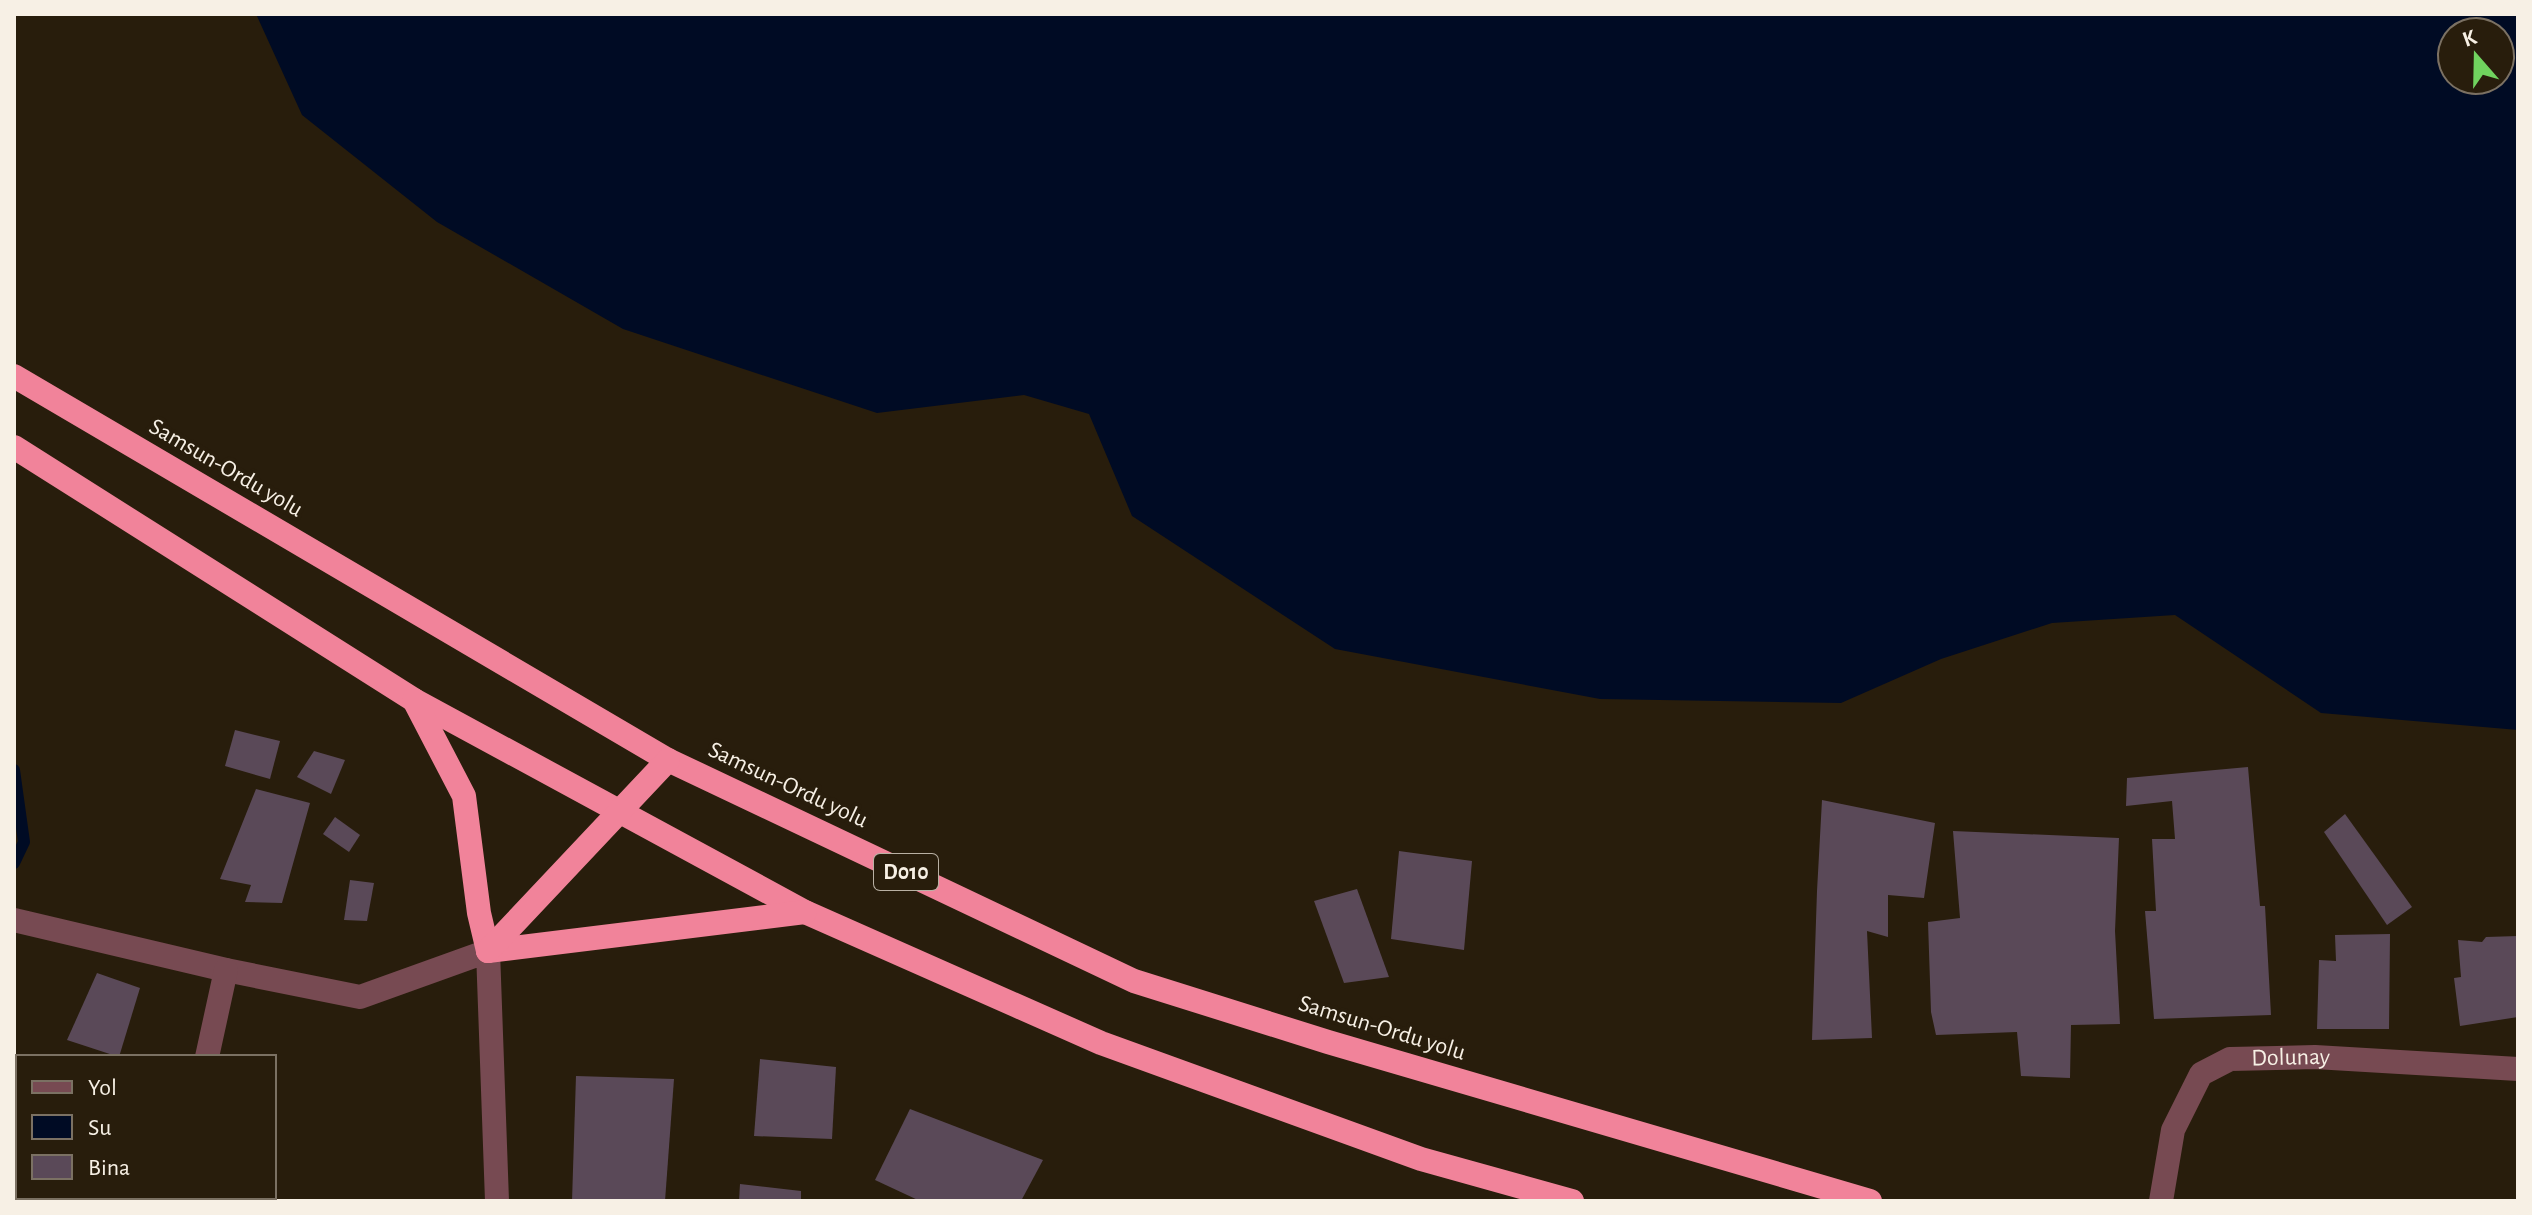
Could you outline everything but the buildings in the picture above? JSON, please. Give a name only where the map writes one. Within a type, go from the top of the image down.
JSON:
[{"type":"highway","name":"Samsun-Ordu yolu","points":[[14,376],[668,760],[1134,981],[1328,1042],[1870,1201]]},
{"type":"highway","points":[[14,447],[414,700],[805,912],[1101,1043],[1421,1159],[1541,1197],[1572,1201]]},
{"type":"highway","points":[[414,700],[464,796],[479,913],[488,951]]},
{"type":"highway","points":[[488,951],[668,760]]},
{"type":"highway","points":[[488,951],[805,912]]},
{"type":"street","points":[[14,920],[226,970],[360,997],[488,951],[497,1201]]},
{"type":"street","points":[[207,1055],[226,970]]},
{"type":"street","name":"Dolunay","points":[[2161,1201],[2173,1130],[2201,1074],[2230,1059],[2315,1057],[2518,1069]]},
{"type":"water","points":[[256,14],[2518,14],[2518,730],[2321,713],[2175,615],[2052,623],[1941,659],[1841,703],[1600,699],[1335,649],[1132,516],[1089,414],[1024,395],[877,413],[623,329],[437,222],[302,115]]},
{"type":"waterway","points":[[14,770],[24,842],[14,863]]}]
